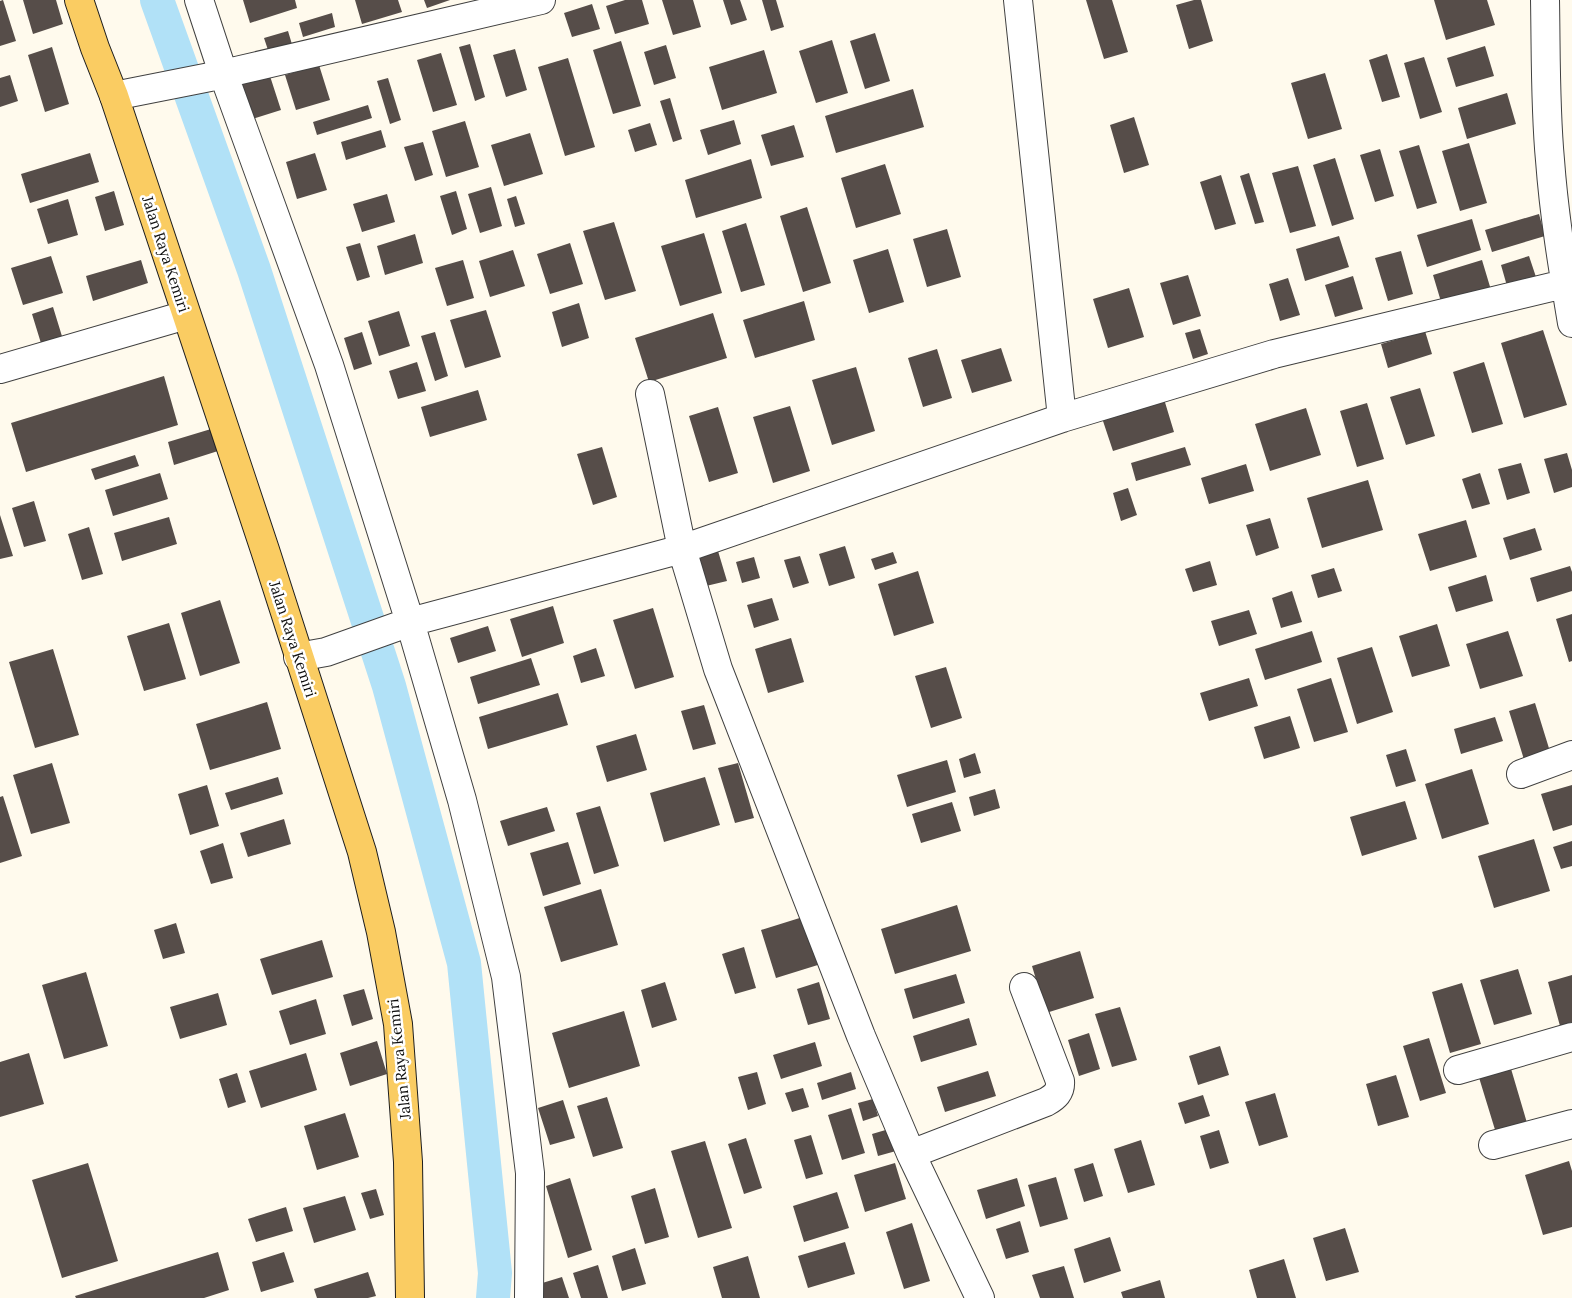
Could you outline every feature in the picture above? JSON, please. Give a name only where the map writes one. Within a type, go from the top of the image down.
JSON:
[{"type":"main road","name":"Jalan Raya Kemiri","points":[[79,0],[95,48],[125,95],[186,315],[265,550],[362,852],[381,932],[398,1024],[408,1162],[410,1298]]},
{"type":"street","points":[[199,0],[217,75],[329,365],[403,625],[462,800],[506,978],[530,1173],[529,1298]]},
{"type":"street","points":[[125,95],[541,0]]},
{"type":"street","points":[[1018,0],[1062,418]]},
{"type":"street","points":[[1545,0],[1546,100],[1550,160],[1560,252],[1569,283],[1572,323]]},
{"type":"street","points":[[298,657],[326,652],[403,625],[682,548],[1062,418],[1274,354],[1569,283]]},
{"type":"street","points":[[0,369],[186,315]]},
{"type":"street","points":[[650,394],[682,548],[718,669],[861,1036],[911,1154],[980,1298]]},
{"type":"street","points":[[1520,774],[1572,755]]},
{"type":"street","points":[[911,1154],[1046,1102],[1058,1094],[1060,1081],[1024,987]]},
{"type":"street","points":[[1458,1070],[1572,1037]]},
{"type":"street","points":[[1493,1146],[1572,1124]]},
{"type":"building","points":[[3,0],[16,41],[0,46],[0,1]]},
{"type":"building","points":[[23,0],[56,0],[63,24],[33,34]]},
{"type":"building","points":[[243,0],[295,0],[297,8],[250,23]]},
{"type":"building","points":[[355,0],[398,0],[402,12],[362,24]]},
{"type":"building","points":[[424,0],[450,0],[427,8]]},
{"type":"building","points":[[625,0],[642,0],[649,24],[615,34],[606,6]]},
{"type":"building","points":[[662,0],[693,0],[701,27],[673,35]]},
{"type":"building","points":[[723,0],[740,0],[747,20],[731,25]]},
{"type":"building","points":[[762,0],[776,0],[784,27],[771,31]]},
{"type":"building","points":[[1086,0],[1112,0],[1128,52],[1104,59]]},
{"type":"building","points":[[1201,0],[1213,41],[1189,49],[1176,5]]},
{"type":"building","points":[[1434,0],[1487,0],[1495,25],[1446,40]]},
{"type":"building","points":[[592,4],[600,29],[572,37],[564,13]]},
{"type":"building","points":[[332,13],[335,27],[303,37],[299,23]]},
{"type":"building","points":[[288,31],[294,51],[271,59],[264,38]]},
{"type":"building","points":[[875,33],[890,81],[865,89],[850,41]]},
{"type":"building","points":[[832,40],[848,93],[816,103],[799,51]]},
{"type":"building","points":[[621,41],[641,106],[613,114],[593,50]]},
{"type":"building","points":[[470,44],[485,97],[475,101],[459,47]]},
{"type":"building","points":[[666,45],[676,78],[654,85],[644,52]]},
{"type":"building","points":[[1485,46],[1494,76],[1456,87],[1447,58]]},
{"type":"building","points":[[52,47],[69,104],[45,112],[28,55]]},
{"type":"building","points":[[515,49],[527,90],[506,97],[493,55]]},
{"type":"building","points":[[764,50],[777,93],[722,110],[709,67]]},
{"type":"building","points":[[441,53],[457,105],[433,112],[417,60]]},
{"type":"building","points":[[1387,54],[1400,97],[1382,102],[1369,60]]},
{"type":"building","points":[[1424,57],[1442,112],[1420,119],[1404,63]]},
{"type":"building","points":[[568,58],[595,147],[565,156],[538,67]]},
{"type":"building","points":[[319,65],[330,100],[296,110],[285,75]]},
{"type":"building","points":[[269,73],[281,110],[243,122],[232,84]]},
{"type":"building","points":[[1325,73],[1342,129],[1308,139],[1291,83]]},
{"type":"building","points":[[10,75],[18,101],[0,107],[0,78]]},
{"type":"building","points":[[388,78],[401,120],[390,124],[377,81]]},
{"type":"building","points":[[913,89],[924,127],[836,153],[825,116]]},
{"type":"building","points":[[1507,93],[1516,124],[1467,139],[1458,108]]},
{"type":"building","points":[[670,98],[682,139],[673,142],[660,101]]},
{"type":"building","points":[[368,105],[372,118],[317,135],[313,122]]},
{"type":"building","points":[[1134,117],[1149,165],[1124,173],[1110,125]]},
{"type":"building","points":[[734,120],[741,144],[708,155],[700,130]]},
{"type":"building","points":[[465,121],[479,167],[446,177],[432,131]]},
{"type":"building","points":[[650,123],[657,145],[635,152],[628,130]]},
{"type":"building","points":[[794,125],[804,157],[771,166],[761,135]]},
{"type":"building","points":[[381,130],[386,147],[346,160],[341,142]]},
{"type":"building","points":[[530,133],[543,174],[504,186],[491,145]]},
{"type":"building","points":[[423,142],[433,175],[415,181],[404,147]]},
{"type":"building","points":[[1469,143],[1487,203],[1460,211],[1442,151]]},
{"type":"building","points":[[1419,145],[1437,203],[1417,209],[1399,151]]},
{"type":"building","points":[[1380,149],[1394,196],[1375,202],[1360,155]]},
{"type":"building","points":[[90,153],[99,182],[30,203],[21,174]]},
{"type":"building","points":[[315,153],[327,190],[297,199],[286,162]]},
{"type":"building","points":[[1335,158],[1354,219],[1332,226],[1313,165]]},
{"type":"building","points":[[751,159],[762,198],[696,218],[685,180]]},
{"type":"building","points":[[885,164],[901,214],[856,228],[841,178]]},
{"type":"building","points":[[1298,166],[1316,226],[1290,233],[1272,173]]},
{"type":"building","points":[[1249,173],[1264,222],[1255,224],[1240,176]]},
{"type":"building","points":[[1221,175],[1236,224],[1215,230],[1200,182]]},
{"type":"building","points":[[491,187],[502,226],[480,233],[468,194]]},
{"type":"building","points":[[114,191],[124,225],[105,231],[95,197]]},
{"type":"building","points":[[456,191],[467,229],[452,235],[440,196]]},
{"type":"building","points":[[387,194],[395,222],[362,232],[353,204]]},
{"type":"building","points":[[516,196],[525,224],[515,227],[507,199]]},
{"type":"building","points":[[68,199],[78,235],[48,244],[37,209]]},
{"type":"building","points":[[807,207],[831,283],[803,292],[780,216]]},
{"type":"building","points":[[1539,214],[1545,236],[1492,252],[1485,230]]},
{"type":"building","points":[[1472,219],[1481,250],[1427,267],[1417,235]]},
{"type":"building","points":[[614,222],[636,291],[605,300],[583,231]]},
{"type":"building","points":[[746,223],[765,285],[741,292],[722,231]]},
{"type":"building","points":[[947,229],[961,277],[927,287],[913,239]]},
{"type":"building","points":[[704,233],[722,293],[680,306],[661,246]]},
{"type":"building","points":[[415,234],[423,263],[385,275],[377,246]]},
{"type":"building","points":[[1339,236],[1349,267],[1305,281],[1296,249]]},
{"type":"building","points":[[360,243],[370,277],[357,281],[346,247]]},
{"type":"building","points":[[570,243],[583,284],[550,294],[537,254]]},
{"type":"building","points":[[888,249],[904,302],[869,313],[853,260]]},
{"type":"building","points":[[513,250],[525,286],[490,297],[479,261]]},
{"type":"building","points":[[1401,251],[1413,294],[1388,301],[1375,258]]},
{"type":"building","points":[[51,256],[63,293],[23,305],[11,268]]},
{"type":"building","points":[[1529,256],[1536,277],[1507,286],[1501,265]]},
{"type":"building","points":[[141,260],[148,283],[93,301],[86,276]]},
{"type":"building","points":[[463,260],[474,298],[447,306],[435,268]]},
{"type":"building","points":[[1482,260],[1491,290],[1442,305],[1433,275]]},
{"type":"building","points":[[1188,275],[1201,316],[1173,325],[1160,283]]},
{"type":"building","points":[[1353,276],[1363,309],[1335,317],[1325,285]]},
{"type":"building","points":[[1288,278],[1300,315],[1280,321],[1269,284]]},
{"type":"building","points":[[1129,288],[1144,337],[1108,348],[1093,299]]},
{"type":"building","points":[[804,301],[815,340],[755,358],[743,320]]},
{"type":"building","points":[[579,303],[589,338],[562,347],[552,312]]},
{"type":"building","points":[[53,307],[65,346],[44,353],[32,314]]},
{"type":"building","points":[[486,310],[501,357],[465,368],[450,320]]},
{"type":"building","points":[[399,311],[410,346],[379,356],[368,321]]},
{"type":"building","points":[[713,313],[727,358],[649,382],[635,338]]},
{"type":"building","points":[[1200,329],[1208,354],[1193,359],[1185,333]]},
{"type":"building","points":[[1543,330],[1567,405],[1524,418],[1501,343]]},
{"type":"building","points":[[1425,331],[1432,354],[1388,368],[1381,344]]},
{"type":"building","points":[[362,332],[372,364],[354,370],[344,338]]},
{"type":"building","points":[[435,332],[448,376],[435,381],[421,336]]},
{"type":"building","points":[[1001,348],[1012,381],[972,393],[961,360]]},
{"type":"building","points":[[937,349],[952,398],[923,407],[908,358]]},
{"type":"building","points":[[417,362],[426,391],[398,399],[389,371]]},
{"type":"building","points":[[1484,362],[1503,424],[1472,433],[1453,372]]},
{"type":"building","points":[[856,367],[875,431],[832,445],[812,380]]},
{"type":"building","points":[[164,376],[178,425],[26,472],[11,423]]},
{"type":"building","points":[[1420,388],[1435,436],[1406,445],[1390,397]]},
{"type":"building","points":[[478,390],[487,420],[430,437],[421,407]]},
{"type":"building","points":[[1164,399],[1174,432],[1113,451],[1102,418]]},
{"type":"building","points":[[1367,403],[1384,459],[1357,467],[1340,411]]},
{"type":"building","points":[[790,406],[810,471],[773,483],[753,417]]},
{"type":"building","points":[[718,407],[738,473],[709,482],[689,416]]},
{"type":"building","points":[[1306,408],[1321,455],[1270,471],[1255,424]]},
{"type":"building","points":[[211,429],[218,451],[174,465],[168,442]]},
{"type":"building","points":[[602,447],[617,497],[593,505],[577,454]]},
{"type":"building","points":[[1185,447],[1191,465],[1136,481],[1131,463]]},
{"type":"building","points":[[1567,453],[1572,470],[1572,487],[1554,493],[1544,459]]},
{"type":"building","points":[[135,455],[139,466],[95,480],[91,469]]},
{"type":"building","points":[[1521,463],[1530,493],[1507,500],[1498,469]]},
{"type":"building","points":[[1246,464],[1254,491],[1209,504],[1201,478]]},
{"type":"building","points":[[160,473],[168,499],[113,516],[105,490]]},
{"type":"building","points":[[1480,473],[1490,504],[1472,509],[1462,479]]},
{"type":"building","points":[[1368,480],[1383,530],[1322,548],[1307,498]]},
{"type":"building","points":[[1128,488],[1137,515],[1121,521],[1113,493]]},
{"type":"building","points":[[34,501],[46,541],[24,547],[12,508]]},
{"type":"building","points":[[0,515],[13,556],[0,559]]},
{"type":"building","points":[[169,517],[177,544],[122,561],[114,533]]},
{"type":"building","points":[[1270,518],[1279,548],[1256,556],[1246,525]]},
{"type":"building","points":[[1466,520],[1477,557],[1430,571],[1418,534]]},
{"type":"building","points":[[89,527],[103,574],[82,580],[68,534]]},
{"type":"building","points":[[1535,528],[1542,550],[1510,560],[1503,538]]},
{"type":"building","points":[[845,546],[855,578],[829,586],[819,554]]},
{"type":"building","points":[[718,551],[727,581],[706,586],[697,557]]},
{"type":"building","points":[[893,552],[897,563],[875,570],[871,559]]},
{"type":"building","points":[[800,556],[809,583],[793,588],[784,560]]},
{"type":"building","points":[[754,557],[760,578],[742,583],[736,562]]},
{"type":"building","points":[[1210,561],[1217,585],[1193,592],[1185,569]]},
{"type":"building","points":[[1570,566],[1572,572],[1572,591],[1537,602],[1530,578]]},
{"type":"building","points":[[1334,568],[1342,591],[1318,598],[1311,575]]},
{"type":"building","points":[[918,571],[934,623],[894,636],[878,584]]},
{"type":"building","points":[[1486,575],[1493,601],[1456,612],[1448,587]]},
{"type":"building","points":[[1292,591],[1302,622],[1281,628],[1272,598]]},
{"type":"building","points":[[772,598],[779,620],[754,628],[747,605]]},
{"type":"building","points":[[220,600],[240,663],[200,676],[181,613]]},
{"type":"building","points":[[553,606],[564,643],[522,657],[510,619]]},
{"type":"building","points":[[653,608],[674,677],[635,689],[613,620]]},
{"type":"building","points":[[1249,610],[1257,634],[1219,646],[1211,621]]},
{"type":"building","points":[[1572,614],[1572,661],[1569,662],[1556,619]]},
{"type":"building","points":[[169,623],[186,679],[144,691],[127,636]]},
{"type":"building","points":[[1437,624],[1450,666],[1412,677],[1399,636]]},
{"type":"building","points":[[488,626],[496,651],[458,663],[450,638]]},
{"type":"building","points":[[1312,631],[1322,662],[1265,680],[1255,649]]},
{"type":"building","points":[[1508,631],[1523,676],[1480,689],[1466,644]]},
{"type":"building","points":[[791,638],[804,682],[768,693],[755,649]]},
{"type":"building","points":[[1372,647],[1393,712],[1357,724],[1337,658]]},
{"type":"building","points":[[596,648],[605,676],[581,683],[573,656]]},
{"type":"building","points":[[53,649],[79,735],[35,748],[9,662]]},
{"type":"building","points":[[531,658],[540,685],[478,704],[470,677]]},
{"type":"building","points":[[946,667],[962,718],[931,728],[915,676]]},
{"type":"building","points":[[1249,678],[1258,706],[1209,721],[1200,693]]},
{"type":"building","points":[[1331,678],[1348,732],[1314,742],[1297,689]]},
{"type":"building","points":[[558,693],[568,725],[488,749],[479,717]]},
{"type":"building","points":[[267,702],[281,749],[210,770],[196,724]]},
{"type":"building","points":[[1535,703],[1552,758],[1526,766],[1509,711]]},
{"type":"building","points":[[704,705],[716,744],[693,750],[681,711]]},
{"type":"building","points":[[1290,716],[1300,748],[1264,759],[1254,727]]},
{"type":"building","points":[[1495,717],[1503,741],[1461,754],[1454,729]]},
{"type":"building","points":[[636,734],[647,770],[607,782],[596,746]]},
{"type":"building","points":[[1406,749],[1416,781],[1396,787],[1386,755]]},
{"type":"building","points":[[975,753],[981,773],[964,778],[959,759]]},
{"type":"building","points":[[947,760],[956,792],[907,807],[897,775]]},
{"type":"building","points":[[52,763],[70,823],[31,834],[13,775]]},
{"type":"building","points":[[738,763],[754,818],[735,823],[718,768]]},
{"type":"building","points":[[1472,769],[1489,824],[1442,839],[1425,784]]},
{"type":"building","points":[[278,777],[283,794],[231,810],[225,793]]},
{"type":"building","points":[[705,777],[720,825],[664,842],[650,793]]},
{"type":"building","points":[[207,785],[219,826],[190,835],[178,794]]},
{"type":"building","points":[[1572,785],[1572,825],[1553,831],[1541,794]]},
{"type":"building","points":[[995,789],[1000,808],[974,816],[969,797]]},
{"type":"building","points":[[3,796],[22,856],[0,863],[0,797]]},
{"type":"building","points":[[1405,801],[1417,839],[1362,856],[1350,817]]},
{"type":"building","points":[[952,802],[961,831],[921,843],[912,814]]},
{"type":"building","points":[[600,806],[619,866],[594,874],[576,813]]},
{"type":"building","points":[[547,807],[555,831],[508,846],[500,821]]},
{"type":"building","points":[[284,819],[291,844],[248,857],[240,833]]},
{"type":"building","points":[[1534,839],[1550,891],[1494,908],[1478,856]]},
{"type":"building","points":[[1572,841],[1572,866],[1561,869],[1553,847]]},
{"type":"building","points":[[568,842],[581,884],[543,896],[530,853]]},
{"type":"building","points":[[223,843],[233,878],[211,884],[200,851]]},
{"type":"building","points":[[601,889],[618,945],[561,962],[544,907]]},
{"type":"building","points":[[957,905],[971,951],[895,974],[881,929]]},
{"type":"building","points":[[806,916],[821,964],[776,978],[761,930]]},
{"type":"building","points":[[176,923],[185,953],[163,959],[154,930]]},
{"type":"building","points":[[322,940],[333,977],[272,995],[260,959]]},
{"type":"building","points":[[744,947],[756,988],[735,994],[722,954]]},
{"type":"building","points":[[1080,951],[1094,998],[1046,1013],[1032,966]]},
{"type":"building","points":[[1518,969],[1532,1014],[1494,1025],[1480,980]]},
{"type":"building","points":[[86,972],[108,1046],[64,1059],[42,985]]},
{"type":"building","points":[[956,974],[965,1003],[913,1019],[904,989]]},
{"type":"building","points":[[1572,975],[1572,1022],[1560,1026],[1548,982]]},
{"type":"building","points":[[665,982],[677,1020],[652,1028],[641,990]]},
{"type":"building","points":[[819,982],[830,1019],[808,1025],[797,989]]},
{"type":"building","points":[[1462,983],[1481,1044],[1450,1053],[1432,992]]},
{"type":"building","points":[[364,989],[373,1019],[352,1026],[343,995]]},
{"type":"building","points":[[218,993],[227,1025],[180,1039],[170,1007]]},
{"type":"building","points":[[316,999],[326,1034],[290,1045],[279,1011]]},
{"type":"building","points":[[1120,1007],[1137,1060],[1112,1067],[1095,1014]]},
{"type":"building","points":[[624,1011],[640,1066],[569,1088],[552,1033]]},
{"type":"building","points":[[969,1018],[977,1045],[921,1062],[913,1036]]},
{"type":"building","points":[[1089,1033],[1100,1069],[1079,1076],[1068,1040]]},
{"type":"building","points":[[1429,1038],[1446,1093],[1420,1101],[1403,1046]]},
{"type":"building","points":[[377,1041],[387,1074],[350,1086],[340,1053]]},
{"type":"building","points":[[815,1042],[822,1066],[781,1079],[773,1055]]},
{"type":"building","points":[[1220,1046],[1229,1075],[1198,1085],[1189,1056]]},
{"type":"building","points":[[29,1053],[44,1104],[0,1117],[0,1062]]},
{"type":"building","points":[[306,1053],[317,1090],[261,1108],[249,1071]]},
{"type":"building","points":[[1509,1062],[1527,1123],[1496,1133],[1477,1071]]},
{"type":"building","points":[[988,1071],[996,1096],[945,1112],[937,1087]]},
{"type":"building","points":[[757,1072],[766,1104],[748,1110],[738,1077]]},
{"type":"building","points":[[851,1072],[856,1089],[822,1100],[817,1083]]},
{"type":"building","points":[[237,1073],[246,1102],[228,1108],[219,1079]]},
{"type":"building","points":[[1396,1075],[1409,1117],[1378,1126],[1366,1084]]},
{"type":"building","points":[[803,1088],[809,1107],[792,1112],[785,1093]]},
{"type":"building","points":[[1275,1093],[1288,1137],[1259,1146],[1245,1102]]},
{"type":"building","points":[[1203,1095],[1210,1116],[1185,1124],[1178,1103]]},
{"type":"building","points":[[607,1097],[623,1148],[593,1157],[577,1106]]},
{"type":"building","points":[[873,1099],[878,1116],[863,1121],[858,1103]]},
{"type":"building","points":[[563,1100],[575,1138],[550,1145],[538,1108]]},
{"type":"building","points":[[851,1108],[865,1153],[842,1160],[828,1115]]},
{"type":"building","points":[[345,1113],[359,1157],[317,1170],[304,1126]]},
{"type":"building","points":[[889,1129],[896,1151],[878,1156],[872,1134]]},
{"type":"building","points":[[1219,1130],[1229,1163],[1210,1169],[1200,1136]]},
{"type":"building","points":[[811,1135],[823,1174],[806,1179],[794,1140]]},
{"type":"building","points":[[746,1138],[762,1188],[744,1194],[728,1144]]},
{"type":"building","points":[[1141,1140],[1155,1185],[1128,1193],[1114,1149]]},
{"type":"building","points":[[705,1141],[732,1228],[698,1238],[671,1151]]},
{"type":"building","points":[[1569,1161],[1572,1171],[1572,1227],[1543,1235],[1525,1175]]},
{"type":"building","points":[[88,1163],[118,1261],[62,1278],[32,1180]]},
{"type":"building","points":[[895,1163],[906,1199],[865,1212],[854,1175]]},
{"type":"building","points":[[1093,1163],[1103,1196],[1084,1202],[1074,1169]]},
{"type":"building","points":[[1056,1177],[1068,1219],[1040,1227],[1028,1185]]},
{"type":"building","points":[[570,1178],[592,1250],[568,1258],[546,1186]]},
{"type":"building","points":[[1017,1178],[1025,1206],[986,1219],[977,1190]]},
{"type":"building","points":[[655,1188],[669,1237],[645,1244],[631,1196]]},
{"type":"building","points":[[376,1189],[384,1215],[370,1219],[361,1193]]},
{"type":"building","points":[[837,1192],[849,1228],[804,1242],[793,1206]]},
{"type":"building","points":[[345,1196],[356,1230],[314,1243],[303,1208]]},
{"type":"building","points":[[286,1207],[293,1231],[256,1242],[248,1219]]},
{"type":"building","points":[[1020,1221],[1029,1252],[1006,1259],[996,1229]]},
{"type":"building","points":[[912,1223],[930,1281],[904,1289],[886,1232]]},
{"type":"building","points":[[1345,1228],[1359,1272],[1326,1281],[1313,1238]]},
{"type":"building","points":[[1110,1237],[1121,1271],[1084,1283],[1074,1249]]},
{"type":"building","points":[[845,1242],[855,1274],[808,1288],[798,1256]]},
{"type":"building","points":[[635,1248],[646,1284],[622,1291],[612,1256]]},
{"type":"building","points":[[218,1252],[229,1290],[204,1298],[76,1298],[75,1296]]},
{"type":"building","points":[[284,1252],[294,1282],[261,1292],[252,1262]]},
{"type":"building","points":[[748,1256],[760,1298],[722,1298],[713,1267]]},
{"type":"building","points":[[1284,1259],[1296,1298],[1257,1298],[1249,1270]]},
{"type":"building","points":[[598,1265],[608,1298],[581,1298],[573,1273]]},
{"type":"building","points":[[1064,1266],[1074,1298],[1040,1298],[1032,1275]]},
{"type":"building","points":[[368,1272],[376,1296],[368,1298],[317,1298],[314,1289]]},
{"type":"building","points":[[562,1277],[569,1298],[543,1298],[539,1284]]},
{"type":"building","points":[[1160,1280],[1165,1298],[1123,1298],[1121,1292]]},
{"type":"waterway","points":[[157,0],[254,270],[389,686],[464,963],[495,1273],[493,1298]]}]
